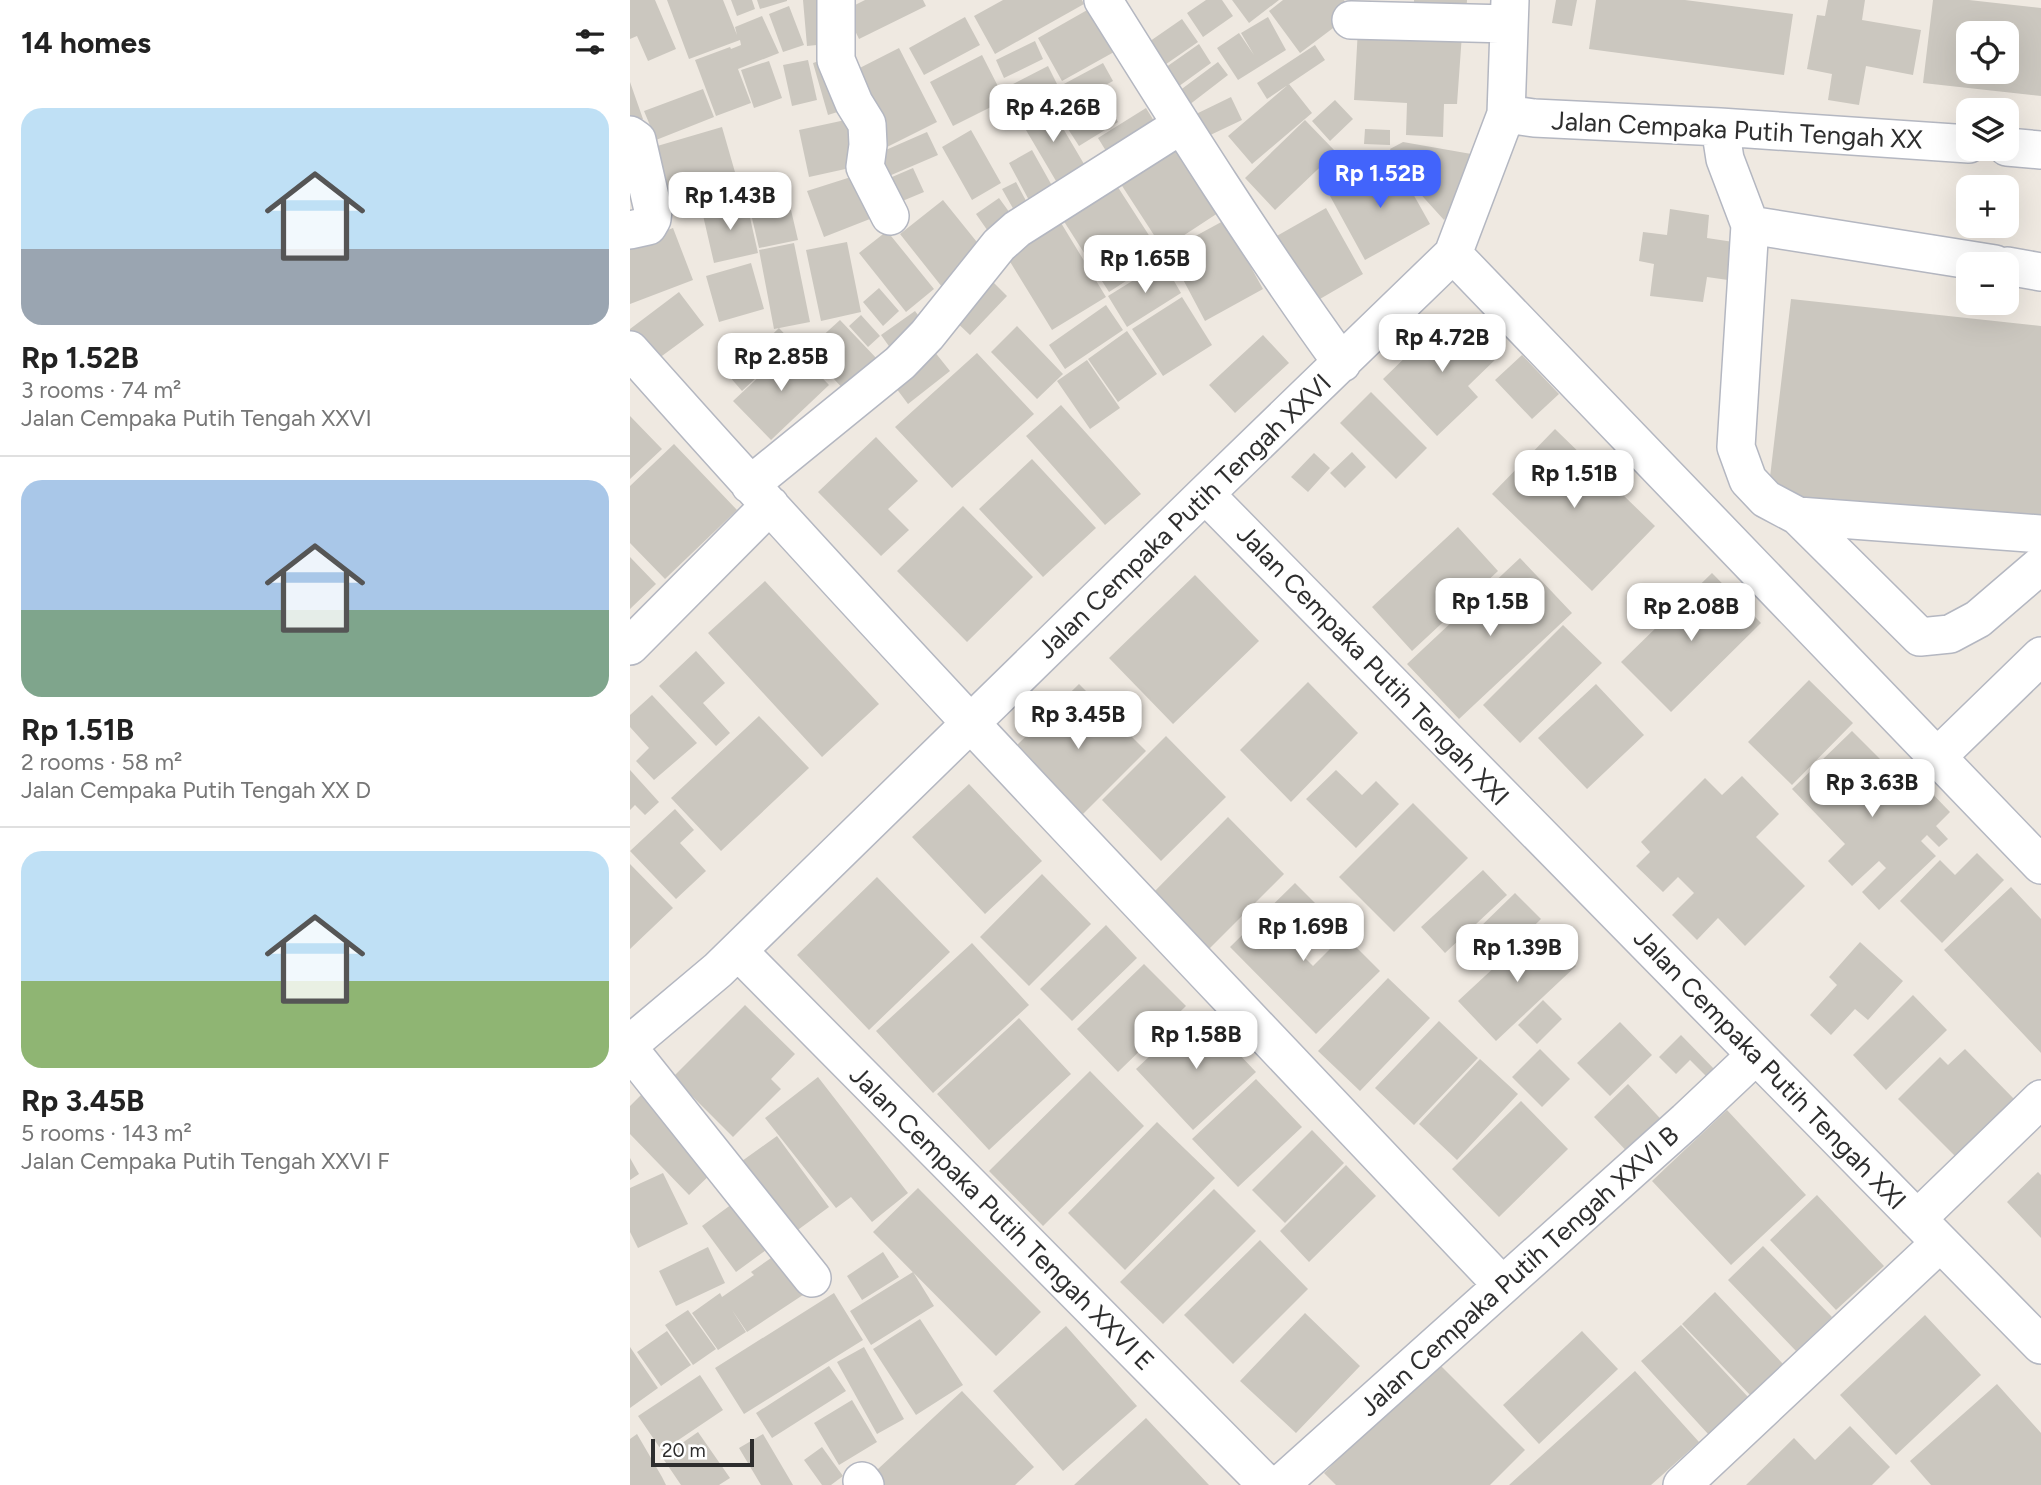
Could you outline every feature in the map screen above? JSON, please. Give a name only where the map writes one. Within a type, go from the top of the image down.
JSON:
[{"type":"street","points":[[836,0],[836,60],[854,103],[867,124],[865,167],[890,216]]},
{"type":"street","points":[[1103,0],[1181,125],[1313,324],[1342,363]]},
{"type":"street","points":[[1351,20],[1509,12]]},
{"type":"street","name":"Jalan Cempaka Putih Tengah XXVI","points":[[630,1044],[738,951],[1453,254],[1506,114],[1509,12]]},
{"type":"street","name":"Jalan Cempaka Putih Tengah XX","points":[[1506,114],[1534,118],[1956,143]]},
{"type":"street","points":[[630,646],[760,495],[928,335],[999,245],[1017,229],[1181,125]]},
{"type":"street","points":[[1720,127],[1725,159],[1750,225],[1737,447],[1748,480],[1766,499],[1798,516],[1920,637],[1950,634],[1978,619],[2041,565]]},
{"type":"street","points":[[630,135],[637,140],[653,210],[648,226],[630,230]]},
{"type":"street","points":[[2019,148],[2041,150]]},
{"type":"street","points":[[1750,225],[1956,258]]},
{"type":"street","points":[[1453,254],[2041,865]]},
{"type":"street","points":[[2019,268],[2041,272]]},
{"type":"street","points":[[630,350],[971,723],[1502,1285]]},
{"type":"street","name":"Jalan Cempaka Putih Tengah XXI","points":[[1205,494],[2041,1345]]},
{"type":"street","points":[[1798,516],[2041,534]]},
{"type":"street","points":[[1937,757],[2041,656]]},
{"type":"street","name":"Jalan Cempaka Putih Tengah XXVI E","points":[[738,951],[1267,1485]]},
{"type":"street","points":[[630,1050],[812,1278]]},
{"type":"street","name":"Jalan Cempaka Putih Tengah XXVI B","points":[[1280,1485],[1756,1055]]},
{"type":"street","points":[[1682,1485],[1928,1231],[2041,1099]]},
{"type":"building","points":[[630,0],[655,0],[676,49],[648,61],[637,36],[630,39]]},
{"type":"building","points":[[667,0],[723,0],[737,35],[735,27],[762,16],[779,53],[738,69],[751,103],[716,116],[695,60],[741,45],[740,40],[689,59]]},
{"type":"building","points":[[731,0],[752,0],[755,9],[737,16]]},
{"type":"building","points":[[757,0],[787,0],[787,1],[760,9]]},
{"type":"building","points":[[803,0],[832,0],[836,43],[807,46]]},
{"type":"building","points":[[865,0],[923,0],[926,6],[859,39],[845,10]]},
{"type":"building","points":[[1003,0],[1082,0],[1084,4],[995,54],[974,16]]},
{"type":"building","points":[[1206,0],[1222,0],[1233,16],[1203,37],[1187,13]]},
{"type":"building","points":[[1232,0],[1279,0],[1249,23]]},
{"type":"building","points":[[1283,0],[1344,0],[1353,13],[1300,53],[1269,11]]},
{"type":"building","points":[[1414,0],[1467,0],[1466,15],[1414,12]]},
{"type":"building","points":[[1556,0],[1577,0],[1572,26],[1552,23]]},
{"type":"building","points":[[1596,0],[1685,0],[1793,14],[1784,75],[1589,49]]},
{"type":"building","points":[[1828,0],[1865,0],[1862,20],[1921,30],[1913,75],[1866,66],[1859,105],[1828,100],[1832,74],[1807,69],[1817,15],[1825,16]]},
{"type":"building","points":[[1933,0],[1969,0],[2041,8],[2041,96],[1923,83]]},
{"type":"building","points":[[789,6],[804,45],[783,52],[769,14]]},
{"type":"building","points":[[1089,9],[1114,52],[1062,81],[1038,38]]},
{"type":"building","points":[[965,17],[980,45],[924,75],[909,48]]},
{"type":"building","points":[[1268,17],[1286,50],[1238,80],[1217,48],[1239,33],[1254,55],[1241,33]]},
{"type":"building","points":[[1182,19],[1198,42],[1159,69],[1143,46]]},
{"type":"building","points":[[1358,29],[1462,34],[1457,104],[1444,104],[1443,137],[1406,135],[1407,103],[1354,100]]},
{"type":"building","points":[[1035,41],[1043,59],[1004,78],[996,60]]},
{"type":"building","points":[[1199,44],[1211,63],[1175,89],[1162,70]]},
{"type":"building","points":[[1315,45],[1325,60],[1267,99],[1257,83]]},
{"type":"building","points":[[899,48],[937,122],[881,150],[844,76]]},
{"type":"building","points":[[982,55],[1005,100],[953,126],[930,82]]},
{"type":"building","points":[[835,56],[850,108],[828,115],[813,63]]},
{"type":"building","points":[[808,60],[817,100],[792,106],[783,65]]},
{"type":"building","points":[[769,61],[782,98],[754,108],[741,70]]},
{"type":"building","points":[[1218,62],[1228,75],[1189,105],[1179,91]]},
{"type":"building","points":[[1103,63],[1113,81],[1072,103],[1062,85]]},
{"type":"building","points":[[1048,66],[1060,90],[1024,109],[1011,85]]},
{"type":"building","points":[[630,82],[643,119],[630,123]]},
{"type":"building","points":[[1289,84],[1312,113],[1252,164],[1228,136]]},
{"type":"building","points":[[703,89],[714,117],[656,140],[644,111]]},
{"type":"building","points":[[1098,90],[1118,122],[1079,146],[1059,115]]},
{"type":"building","points":[[1231,97],[1242,120],[1204,138],[1194,115]]},
{"type":"building","points":[[1335,100],[1353,119],[1330,141],[1312,121]]},
{"type":"building","points":[[1051,108],[1084,164],[1056,181],[1023,125]]},
{"type":"building","points":[[1146,108],[1162,134],[1114,164],[1098,138]]},
{"type":"building","points":[[850,119],[859,166],[809,177],[799,130]]},
{"type":"building","points":[[1305,120],[1336,152],[1275,210],[1245,178]]},
{"type":"building","points":[[722,127],[741,193],[666,215],[647,149]]},
{"type":"building","points":[[1365,129],[1390,130],[1390,145],[1364,144]]},
{"type":"building","points":[[971,130],[1001,183],[972,200],[942,147]]},
{"type":"building","points":[[927,132],[938,155],[882,179],[872,156]]},
{"type":"building","points":[[1171,139],[1218,213],[1163,249],[1115,175]]},
{"type":"building","points":[[1403,142],[1477,155],[1458,200],[1444,220],[1406,178],[1390,149]]},
{"type":"building","points":[[1032,150],[1055,191],[1031,204],[1009,163]]},
{"type":"building","points":[[1394,160],[1430,224],[1365,260],[1330,196]]},
{"type":"building","points":[[913,168],[924,192],[888,207],[878,183]]},
{"type":"building","points":[[851,177],[875,217],[824,237],[807,191]]},
{"type":"building","points":[[1112,178],[1163,257],[1109,292],[1058,212]]},
{"type":"building","points":[[1016,182],[1032,212],[1019,219],[1002,189]]},
{"type":"building","points":[[999,198],[1015,220],[992,237],[976,214]]},
{"type":"building","points":[[746,200],[758,253],[714,263],[702,211]]},
{"type":"building","points":[[943,200],[989,257],[946,292],[900,234]]},
{"type":"building","points":[[1326,208],[1363,274],[1313,303],[1275,237]]},
{"type":"building","points":[[1670,209],[1709,215],[1707,238],[1740,243],[1735,281],[1707,277],[1703,302],[1650,296],[1654,264],[1639,261],[1643,232],[1667,235]]},
{"type":"building","points":[[791,210],[798,240],[759,248],[752,218]]},
{"type":"building","points":[[1055,213],[1106,297],[1052,330],[1001,247]]},
{"type":"building","points":[[1225,220],[1263,289],[1205,321],[1168,251]]},
{"type":"building","points":[[673,228],[693,280],[630,304],[630,244]]},
{"type":"building","points":[[887,231],[934,289],[906,312],[859,253]]},
{"type":"building","points":[[847,242],[861,312],[821,321],[806,250]]},
{"type":"building","points":[[794,243],[810,322],[774,329],[759,250]]},
{"type":"building","points":[[1163,262],[1181,293],[1127,327],[1108,296]]},
{"type":"building","points":[[751,263],[764,309],[719,322],[706,276]]},
{"type":"building","points":[[988,277],[1007,296],[970,335],[951,317]]},
{"type":"building","points":[[879,288],[899,311],[883,326],[863,302]]},
{"type":"building","points":[[679,292],[704,325],[651,364],[630,335],[630,329]]},
{"type":"building","points":[[1182,297],[1212,345],[1163,376],[1132,329]]},
{"type":"building","points":[[1791,299],[2041,326],[2041,524],[1768,494]]},
{"type":"building","points":[[1106,305],[1123,330],[1065,369],[1049,345]]},
{"type":"building","points":[[915,311],[930,331],[896,356],[881,335]]},
{"type":"building","points":[[861,315],[880,336],[868,347],[849,326]]},
{"type":"building","points":[[1446,318],[1463,335],[1473,326],[1500,355],[1468,386],[1478,397],[1437,436],[1383,379]]},
{"type":"building","points":[[840,320],[879,361],[846,392],[807,350]]},
{"type":"building","points":[[1017,326],[1063,374],[1037,399],[991,352]]},
{"type":"building","points":[[779,328],[793,343],[742,391],[729,376]]},
{"type":"building","points":[[1127,331],[1157,374],[1118,402],[1088,359]]},
{"type":"building","points":[[1263,335],[1289,363],[1235,413],[1209,385]]},
{"type":"building","points":[[792,346],[829,385],[771,440],[733,401]]},
{"type":"building","points":[[934,351],[950,371],[908,404],[893,384]]},
{"type":"building","points":[[977,353],[1034,414],[952,488],[895,427]]},
{"type":"building","points":[[1522,355],[1559,394],[1532,419],[1495,380]]},
{"type":"building","points":[[1087,360],[1120,408],[1090,429],[1057,381]]},
{"type":"building","points":[[1371,392],[1427,448],[1396,479],[1340,423]]},
{"type":"building","points":[[1061,405],[1141,494],[1105,525],[1026,436]]},
{"type":"building","points":[[630,416],[662,449],[630,479]]},
{"type":"building","points":[[1555,429],[1655,526],[1592,591],[1492,494]]},
{"type":"building","points":[[876,437],[918,481],[888,509],[909,530],[881,556],[818,492]]},
{"type":"building","points":[[674,444],[737,510],[665,579],[630,543],[630,486]]},
{"type":"building","points":[[1352,452],[1366,467],[1345,488],[1330,473]]},
{"type":"building","points":[[1314,453],[1330,468],[1308,492],[1291,477]]},
{"type":"building","points":[[1032,459],[1096,528],[1043,577],[979,509]]},
{"type":"building","points":[[963,506],[1033,577],[967,642],[897,571]]},
{"type":"building","points":[[1458,527],[1498,571],[1412,651],[1372,607]]},
{"type":"building","points":[[630,557],[656,584],[630,609]]},
{"type":"building","points":[[1520,558],[1572,613],[1459,719],[1407,664]]},
{"type":"building","points":[[1712,573],[1761,623],[1671,712],[1621,662]]},
{"type":"building","points":[[1195,575],[1259,641],[1173,724],[1109,658]]},
{"type":"building","points":[[765,581],[879,704],[822,757],[708,633]]},
{"type":"building","points":[[1563,625],[1602,663],[1520,743],[1483,705]]},
{"type":"building","points":[[696,651],[725,683],[703,703],[730,733],[716,746],[659,686]]},
{"type":"building","points":[[1809,680],[1853,723],[1792,785],[1748,742]]},
{"type":"building","points":[[1308,682],[1358,733],[1291,802],[1240,750]]},
{"type":"building","points":[[1079,684],[1146,751],[1078,819],[1011,751]]},
{"type":"building","points":[[1596,684],[1644,735],[1587,789],[1538,738]]},
{"type":"building","points":[[652,695],[697,743],[654,780],[636,761],[649,748],[630,727],[630,715]]},
{"type":"building","points":[[759,716],[809,768],[721,851],[671,798]]},
{"type":"building","points":[[1852,731],[1895,774],[1875,794],[1883,802],[1899,786],[1909,797],[1923,784],[1950,812],[1936,826],[1948,839],[1939,847],[1927,835],[1921,841],[1936,856],[1879,910],[1862,892],[1886,868],[1879,861],[1852,886],[1828,861],[1845,844],[1792,789]]},
{"type":"building","points":[[1166,736],[1226,797],[1161,861],[1102,800]]},
{"type":"building","points":[[630,770],[659,802],[645,815],[635,805],[630,810]]},
{"type":"building","points":[[1336,770],[1362,795],[1376,781],[1399,804],[1356,848],[1306,799]]},
{"type":"building","points":[[1742,776],[1779,814],[1756,837],[1805,886],[1745,946],[1718,918],[1697,940],[1672,915],[1694,893],[1678,877],[1663,892],[1636,866],[1650,852],[1641,842],[1705,778],[1722,795]]},
{"type":"building","points":[[969,784],[1042,861],[985,914],[912,837]]},
{"type":"building","points":[[1413,803],[1468,858],[1394,932],[1339,877]]},
{"type":"building","points":[[675,809],[694,830],[680,843],[706,871],[676,899],[630,851]]},
{"type":"building","points":[[1228,817],[1284,874],[1203,955],[1147,899]]},
{"type":"building","points":[[1977,853],[2004,880],[1942,943],[1900,901],[1940,860],[1955,875]]},
{"type":"building","points":[[630,864],[673,908],[630,949]]},
{"type":"building","points":[[1483,870],[1507,895],[1445,953],[1421,927]]},
{"type":"building","points":[[1042,874],[1091,924],[1029,986],[980,937]]},
{"type":"building","points":[[877,877],[950,952],[869,1030],[797,955]]},
{"type":"building","points":[[1295,883],[1316,904],[1283,936],[1313,966],[1344,935],[1380,971],[1316,1034],[1230,947]]},
{"type":"building","points":[[2011,887],[2041,919],[2041,1053],[1944,950]]},
{"type":"building","points":[[1515,893],[1541,919],[1504,955],[1478,929]]},
{"type":"building","points":[[1106,925],[1137,958],[1072,1021],[1040,989]]},
{"type":"building","points":[[1539,926],[1576,966],[1496,1041],[1458,1001]]},
{"type":"building","points":[[1860,942],[1903,981],[1868,1020],[1855,1009],[1831,1035],[1810,1015],[1837,985],[1829,977]]},
{"type":"building","points":[[972,943],[1029,1005],[933,1093],[876,1031]]},
{"type":"building","points":[[1144,964],[1186,1006],[1118,1072],[1077,1029]]},
{"type":"building","points":[[1388,978],[1430,1018],[1360,1091],[1318,1051]]},
{"type":"building","points":[[1913,995],[1947,1030],[1886,1090],[1853,1055]]},
{"type":"building","points":[[1543,1000],[1562,1019],[1537,1044],[1518,1025]]},
{"type":"building","points":[[745,1005],[795,1054],[771,1079],[781,1089],[733,1137],[673,1077]]},
{"type":"building","points":[[1198,1011],[1256,1072],[1193,1130],[1136,1069]]},
{"type":"building","points":[[1019,1018],[1071,1074],[989,1150],[937,1094]]},
{"type":"building","points":[[1439,1021],[1478,1058],[1414,1125],[1375,1088]]},
{"type":"building","points":[[1620,1022],[1652,1055],[1610,1096],[1577,1063]]},
{"type":"building","points":[[1681,1035],[1716,1071],[1708,1078],[1690,1060],[1676,1074],[1659,1057]]},
{"type":"building","points":[[1540,1049],[1570,1079],[1542,1107],[1512,1077]]},
{"type":"building","points":[[1965,1049],[2015,1100],[1957,1158],[1898,1099],[1940,1057],[1948,1065]]},
{"type":"building","points":[[1480,1059],[1518,1094],[1457,1160],[1419,1124]]},
{"type":"building","points":[[1090,1071],[1144,1126],[1043,1226],[989,1171]]},
{"type":"building","points":[[818,1077],[908,1193],[872,1222],[851,1197],[836,1208],[765,1118]]},
{"type":"building","points":[[1256,1079],[1302,1127],[1238,1187],[1192,1139]]},
{"type":"building","points":[[1628,1084],[1671,1130],[1637,1162],[1594,1117]]},
{"type":"building","points":[[642,1094],[715,1170],[689,1195],[630,1134],[630,1106]]},
{"type":"building","points":[[1521,1101],[1568,1149],[1499,1217],[1452,1169]]},
{"type":"building","points":[[1727,1110],[1806,1195],[1731,1265],[1652,1181]]},
{"type":"building","points":[[1157,1122],[1215,1178],[1125,1270],[1068,1213]]},
{"type":"building","points":[[1312,1130],[1344,1163],[1285,1223],[1252,1190]]},
{"type":"building","points":[[777,1136],[829,1207],[795,1232],[742,1161]]},
{"type":"building","points":[[630,1158],[639,1174],[630,1180]]},
{"type":"building","points":[[1346,1165],[1376,1196],[1309,1262],[1280,1231]]},
{"type":"building","points":[[2038,1172],[2041,1175],[2041,1238],[2007,1202]]},
{"type":"building","points":[[663,1173],[688,1224],[638,1248],[630,1232],[630,1188]]},
{"type":"building","points":[[918,1188],[1041,1312],[996,1356],[873,1232]]},
{"type":"building","points":[[1214,1189],[1256,1231],[1163,1324],[1120,1282]]},
{"type":"building","points":[[1817,1195],[1884,1266],[1836,1310],[1770,1240]]},
{"type":"building","points":[[743,1196],[777,1242],[736,1272],[702,1226]]},
{"type":"building","points":[[1260,1240],[1308,1289],[1233,1364],[1184,1315]]},
{"type":"building","points":[[1763,1246],[1832,1317],[1796,1351],[1728,1280]]},
{"type":"building","points":[[708,1247],[725,1283],[676,1306],[659,1271]]},
{"type":"building","points":[[784,1249],[812,1289],[747,1332],[732,1310],[746,1332],[718,1350],[692,1313],[720,1293],[722,1297],[754,1275],[751,1272]]},
{"type":"building","points":[[883,1252],[899,1277],[862,1300],[847,1276]]},
{"type":"building","points":[[913,1272],[934,1306],[871,1345],[850,1311]]},
{"type":"building","points":[[1715,1292],[1784,1365],[1751,1396],[1682,1324]]},
{"type":"building","points":[[834,1293],[863,1340],[744,1414],[715,1368]]},
{"type":"building","points":[[688,1310],[716,1349],[693,1365],[665,1325]]},
{"type":"building","points":[[1305,1313],[1360,1366],[1296,1433],[1240,1381]]},
{"type":"building","points":[[1925,1315],[1981,1375],[1896,1455],[1840,1395]]},
{"type":"building","points":[[920,1319],[963,1385],[916,1415],[873,1349]]},
{"type":"building","points":[[1681,1325],[1749,1398],[1709,1435],[1641,1361]]},
{"type":"building","points":[[1066,1326],[1137,1406],[1063,1471],[993,1391]]},
{"type":"building","points":[[667,1331],[691,1365],[661,1386],[637,1352]]},
{"type":"building","points":[[1582,1331],[1618,1369],[1539,1444],[1503,1405]]},
{"type":"building","points":[[630,1347],[658,1388],[630,1408]]},
{"type":"building","points":[[864,1347],[904,1419],[877,1434],[837,1362]]},
{"type":"building","points":[[1436,1361],[1525,1450],[1490,1485],[1336,1485],[1324,1473]]},
{"type":"building","points":[[829,1366],[846,1391],[772,1438],[756,1413]]},
{"type":"building","points":[[1635,1371],[1699,1442],[1651,1485],[1509,1485]]},
{"type":"building","points":[[700,1375],[723,1410],[662,1451],[638,1416]]},
{"type":"building","points":[[1997,1384],[2041,1433],[2041,1485],[1931,1485],[1910,1461]]},
{"type":"building","points":[[962,1391],[1034,1467],[1015,1485],[867,1485],[864,1482]]},
{"type":"building","points":[[852,1400],[877,1442],[839,1465],[814,1423]]},
{"type":"building","points":[[1146,1418],[1209,1485],[1074,1485],[1090,1470]]},
{"type":"building","points":[[1850,1426],[1890,1467],[1872,1485],[1746,1485],[1794,1438],[1815,1460]]},
{"type":"building","points":[[698,1432],[730,1478],[719,1485],[681,1485],[662,1457]]},
{"type":"building","points":[[637,1434],[666,1485],[630,1485],[630,1439]]},
{"type":"building","points":[[763,1434],[793,1485],[761,1485],[739,1448]]},
{"type":"building","points":[[822,1447],[843,1476],[831,1485],[822,1485],[804,1460]]}]
